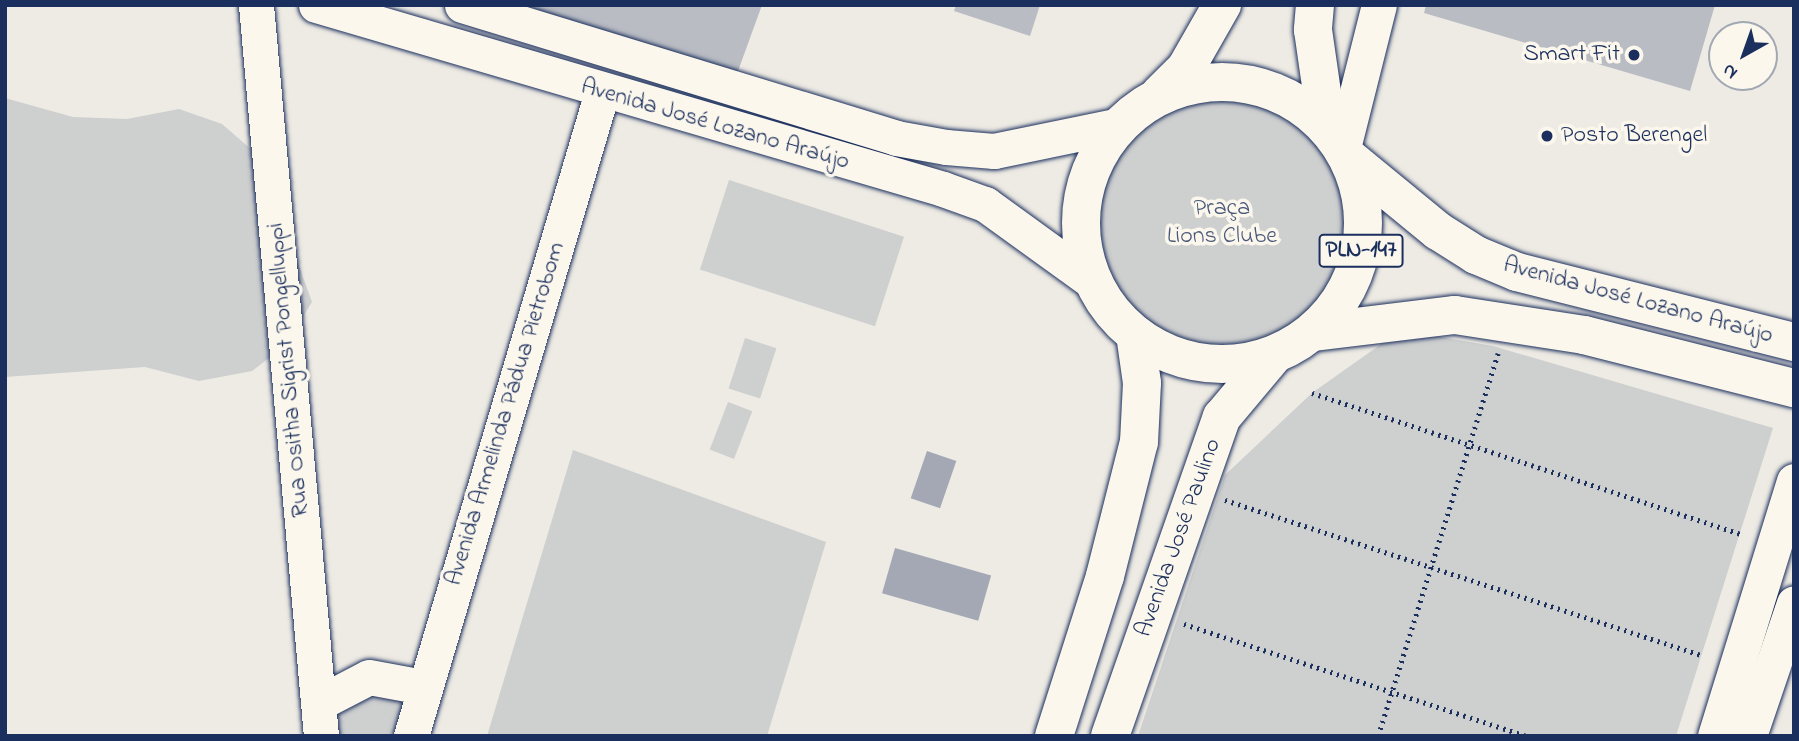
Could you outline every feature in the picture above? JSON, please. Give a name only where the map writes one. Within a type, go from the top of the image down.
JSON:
[{"type":"main road","name":"PLN-147","points":[[1222,5],[1186,68],[1157,96],[1119,125],[1102,147],[1083,200],[1085,256],[1094,283],[1135,334],[1188,360],[1217,364],[1274,355],[1314,332],[1340,304],[1357,270],[1362,245],[1362,194],[1340,144],[1313,30],[1315,5]]},
{"type":"main road","name":"PLN-147","points":[[1157,96],[1192,84],[1228,81],[1265,87],[1298,103],[1340,144]]},
{"type":"main road","name":"Avenida José Lozano Araújo","points":[[1340,144],[1438,231],[1476,255],[1517,272],[1794,342]]},
{"type":"main road","name":"Avenida José Lozano Araújo","points":[[1314,332],[1455,315],[1584,335],[1794,388]]},
{"type":"main road","points":[[1054,736],[1105,576],[1137,449],[1142,383],[1135,334]]},
{"type":"main road","name":"Avenida José Paulino","points":[[1110,736],[1222,417],[1274,355]]},
{"type":"street","name":"Rua Ositha Sigrist Pongelluppi","points":[[256,5],[320,719]]},
{"type":"street","name":"Avenida José Lozano Araújo","points":[[316,5],[985,204],[1094,283]]},
{"type":"street","name":"Avenida José Lozano Araújo","points":[[462,5],[896,138],[946,147],[994,151],[1119,125]]},
{"type":"street","points":[[1340,144],[1379,5]]},
{"type":"street","name":"Avenida Armelinda Pádua Pietrobom","points":[[411,736],[423,687],[602,92]]},
{"type":"street","points":[[1735,726],[1794,481]]},
{"type":"street","points":[[1735,726],[1794,603]]},
{"type":"street","points":[[320,719],[369,677],[423,687]]},
{"type":"path","points":[[1378,736],[1500,348]]},
{"type":"path","points":[[1312,393],[1468,447],[1740,534]]},
{"type":"path","points":[[1218,498],[1701,655]]},
{"type":"path","points":[[1176,622],[1526,736]]},
{"type":"green space","name":"Praça Lions Clube","points":[[1222,92],[1248,94],[1272,102],[1295,114],[1315,130],[1331,150],[1343,173],[1351,197],[1351,249],[1343,273],[1331,296],[1315,316],[1295,332],[1272,344],[1248,352],[1222,354],[1196,352],[1172,344],[1149,332],[1129,316],[1113,296],[1101,273],[1093,249],[1091,223],[1093,197],[1101,173],[1113,150],[1129,130],[1149,114],[1172,102],[1196,94]]},
{"type":"green space","points":[[5,98],[73,117],[127,119],[179,109],[222,124],[260,157],[312,302],[286,345],[252,371],[199,381],[145,367],[5,377]]},
{"type":"green space","points":[[729,180],[904,237],[875,326],[700,269]]},
{"type":"green space","points":[[1401,330],[1493,346],[1773,428],[1676,736],[1138,736],[1225,475],[1312,393]]},
{"type":"green space","points":[[745,338],[776,348],[760,399],[729,388]]},
{"type":"green space","points":[[728,402],[752,411],[734,459],[710,450]]},
{"type":"green space","points":[[573,450],[826,542],[767,736],[487,736]]},
{"type":"green space","points":[[412,693],[401,736],[338,736],[335,701],[347,694]]},
{"type":"shaded area","points":[[927,451],[956,461],[940,508],[911,498]]},
{"type":"shaded area","points":[[895,548],[991,576],[978,621],[882,593]]},
{"type":"building","points":[[503,5],[762,5],[734,82]]},
{"type":"building","points":[[956,5],[1040,5],[1030,36],[954,11]]},
{"type":"building","name":"Smart Fit","points":[[1426,5],[1715,5],[1710,21],[1708,21],[1690,91],[1424,13]]},
{"type":"place","name":"Smart Fit","points":[[1634,55]]},
{"type":"place","name":"Posto Berengel","points":[[1547,136]]}]
